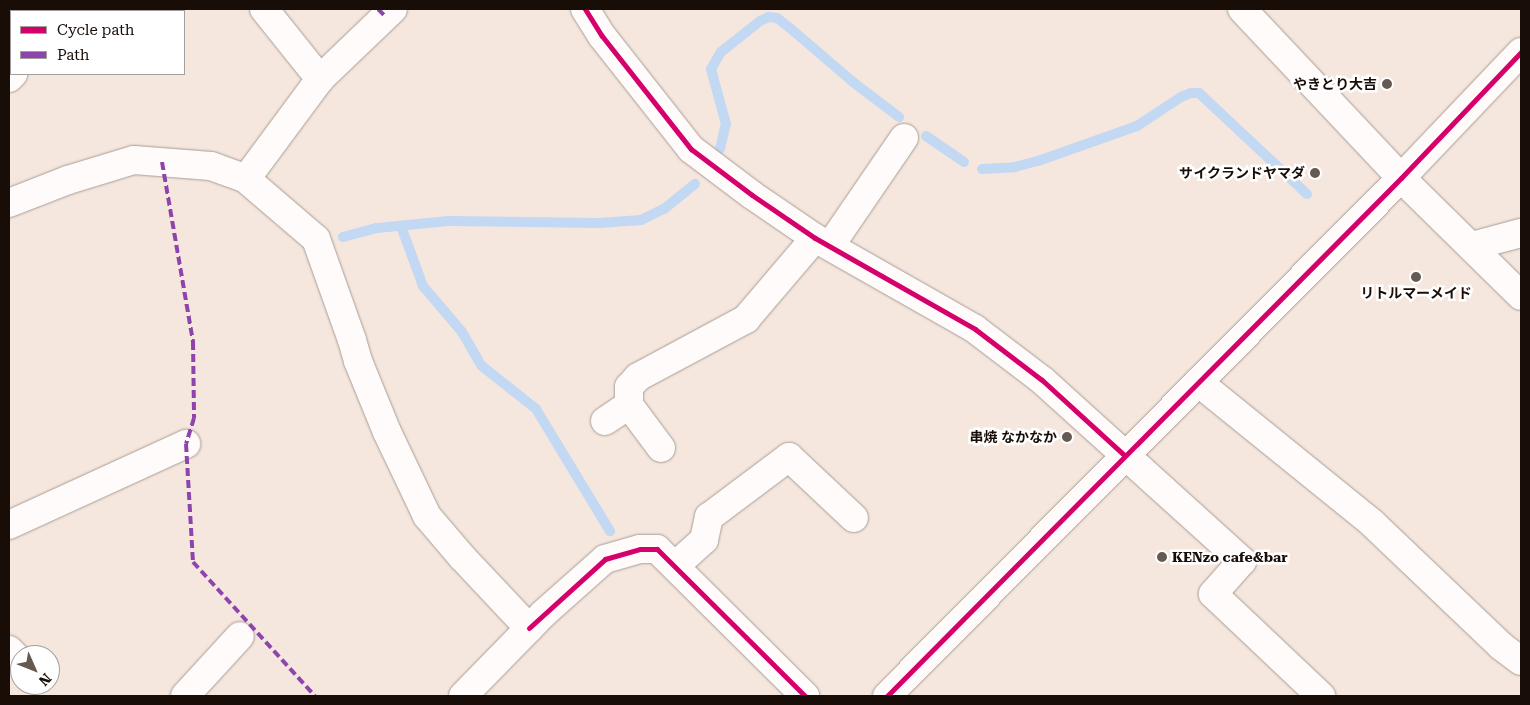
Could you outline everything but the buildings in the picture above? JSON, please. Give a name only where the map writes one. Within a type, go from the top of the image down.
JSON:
[{"type":"street","points":[[264,9],[320,79]]},
{"type":"street","points":[[246,178],[320,79],[393,9]]},
{"type":"street","points":[[586,9],[602,36],[691,149],[752,195],[823,242],[975,329],[1042,380],[1242,561],[1213,594],[1321,696]]},
{"type":"street","points":[[1242,9],[1401,178],[1521,296]]},
{"type":"street","points":[[886,696],[1401,178],[1521,52]]},
{"type":"street","points":[[661,448],[629,405],[629,388],[638,377],[746,318],[823,242],[904,138]]},
{"type":"street","points":[[9,203],[68,180],[134,160],[211,166],[246,178],[316,239],[358,361],[386,432],[427,516],[530,628]]},
{"type":"street","points":[[1472,246],[1521,233]]},
{"type":"street","points":[[1198,382],[1372,524],[1502,646],[1521,661]]},
{"type":"street","points":[[604,421],[629,405]]},
{"type":"street","points":[[9,525],[186,444]]},
{"type":"street","points":[[675,566],[704,540],[709,517],[789,457],[854,518]]},
{"type":"street","points":[[463,696],[530,628],[605,559],[640,549],[657,549],[805,696]]},
{"type":"street","points":[[185,696],[240,636]]},
{"type":"waterway","points":[[720,149],[726,124],[711,69],[721,52],[760,21],[769,17],[777,18],[853,82],[899,117]]},
{"type":"waterway","points":[[982,169],[1015,167],[1038,161],[1137,126],[1181,97],[1191,93],[1199,93],[1307,194]]},
{"type":"waterway","points":[[926,136],[964,162]]},
{"type":"waterway","points":[[343,237],[377,228],[449,221],[599,223],[641,220],[664,209],[695,184]]},
{"type":"waterway","points":[[401,226],[423,286],[462,332],[482,366],[536,409],[610,531]]},
{"type":"marked path","points":[[378,9],[385,16]]},
{"type":"marked path","points":[[162,162],[193,342],[194,418],[186,444],[193,562],[315,696]]},
{"type":"cycle path","points":[[585,9],[602,36],[691,149],[752,195],[815,238],[975,329],[1042,380],[1124,455]]},
{"type":"cycle path","points":[[887,696],[1401,178],[1521,52]]},
{"type":"cycle path","points":[[529,628],[605,559],[640,549],[657,549],[805,696]]},
{"type":"place","name":"やきとり大吉","points":[[1387,84]]},
{"type":"place","name":"サイクランドヤマダ","points":[[1315,173]]},
{"type":"place","name":"リトルマーメイド","points":[[1416,277]]},
{"type":"place","name":"串焼 なかなか","points":[[1067,437]]},
{"type":"place","name":"KENzo cafe&bar","points":[[1162,557]]}]
